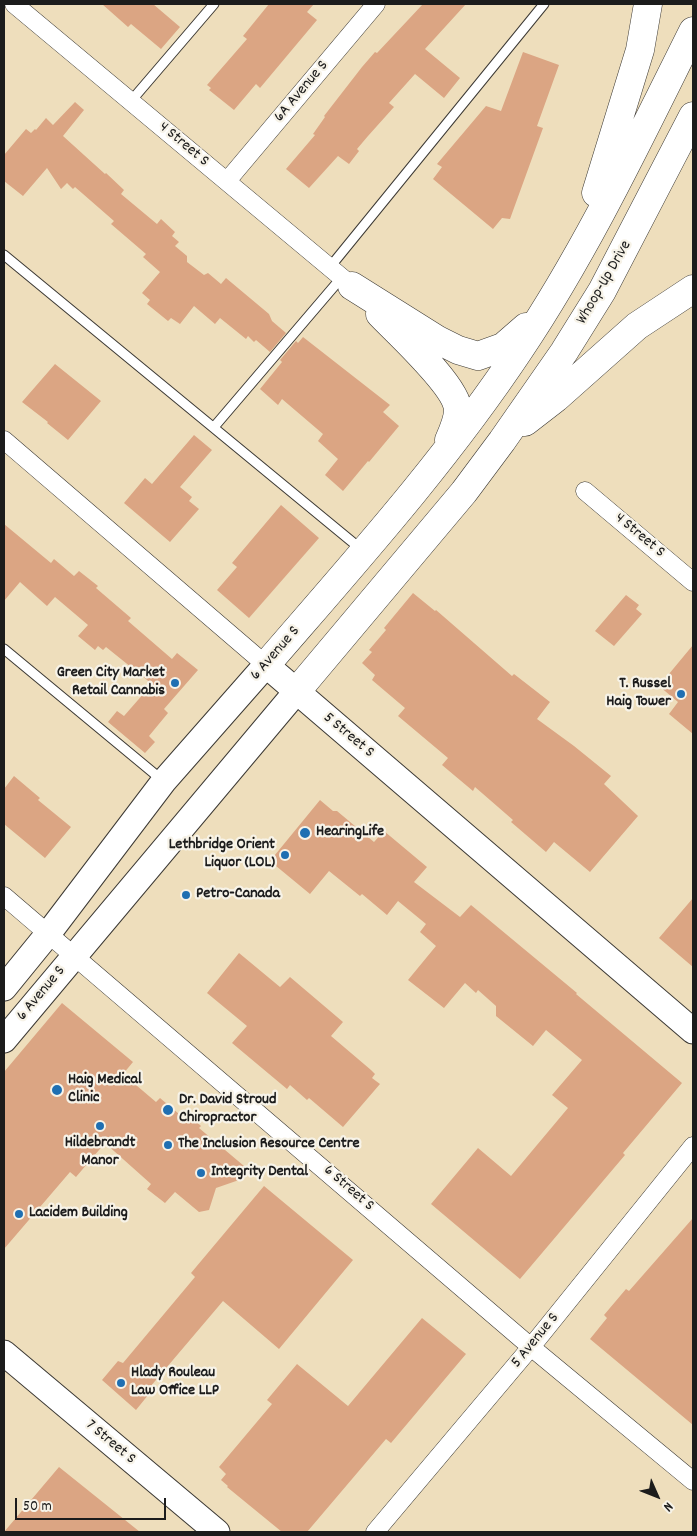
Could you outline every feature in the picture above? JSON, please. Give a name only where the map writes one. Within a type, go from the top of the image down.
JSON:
[{"type":"highway","points":[[577,256],[640,50],[648,4]]},
{"type":"highway","points":[[342,277],[438,340],[458,350],[478,356],[503,347],[541,315],[577,256],[693,31]]},
{"type":"highway","name":"Whoop-Up Drive","points":[[502,440],[564,352],[602,291],[693,116]]},
{"type":"highway","points":[[342,277],[417,352],[453,394],[458,409],[455,424],[444,453]]},
{"type":"highway","points":[[502,440],[556,398],[638,326],[693,289]]},
{"type":"highway","name":"6 Avenue S","points":[[266,665],[364,552],[444,453],[499,380],[541,315]]},
{"type":"highway","name":"6 Avenue S","points":[[296,692],[464,492],[502,440]]},
{"type":"main road","name":"5 Street S","points":[[266,665],[693,1031]]},
{"type":"main road","name":"6 Avenue S","points":[[4,988],[48,934],[164,781],[266,665]]},
{"type":"main road","name":"6 Avenue S","points":[[4,1040],[296,692]]},
{"type":"main road","name":"7 Street S","points":[[4,1353],[217,1532]]},
{"type":"street","name":"6A Avenue S","points":[[226,181],[376,4]]},
{"type":"street","name":"4 Street S","points":[[21,6],[131,101],[342,277]]},
{"type":"street","name":"5 Street S","points":[[4,440],[266,665]]},
{"type":"street","name":"4 Street S","points":[[585,490],[693,582]]},
{"type":"street","name":"6 Street S","points":[[4,896],[532,1347],[693,1481]]},
{"type":"street","name":"5 Avenue S","points":[[375,1532],[532,1347],[693,1146]]},
{"type":"lane","points":[[131,101],[214,4]]},
{"type":"lane","points":[[214,428],[342,277],[544,4]]},
{"type":"lane","points":[[4,255],[364,552]]},
{"type":"lane","points":[[4,649],[164,781]]},
{"type":"building","points":[[102,4],[153,4],[180,27],[161,49],[131,24],[128,27]]},
{"type":"building","points":[[269,4],[314,4],[307,12],[317,20],[260,88],[256,84],[234,110],[209,90],[211,88],[207,85],[247,39],[243,36]]},
{"type":"building","points":[[423,4],[466,4],[425,49],[460,78],[444,98],[415,74],[389,103],[394,107],[357,149],[359,151],[349,164],[338,156],[309,188],[286,169],[315,135],[313,134],[324,116],[362,67]]},
{"type":"building","points":[[523,52],[559,65],[537,126],[543,128],[510,219],[502,218],[493,229],[433,179],[442,167],[437,164],[486,106],[501,111]]},
{"type":"building","points":[[75,102],[84,110],[63,136],[124,190],[121,194],[157,224],[161,219],[175,232],[172,236],[179,242],[175,246],[187,256],[187,262],[204,275],[208,273],[221,284],[226,278],[269,314],[272,321],[286,333],[270,352],[256,340],[254,342],[248,336],[246,339],[220,318],[215,324],[194,306],[180,324],[171,318],[168,321],[147,304],[150,300],[142,293],[160,272],[143,257],[146,254],[111,224],[114,221],[75,187],[73,189],[67,183],[61,189],[47,168],[23,196],[4,181],[4,155],[26,129],[31,133],[46,118],[53,125]]},
{"type":"building","points":[[303,337],[390,405],[383,412],[399,426],[343,491],[325,475],[338,459],[318,441],[323,434],[282,399],[278,405],[260,389],[282,362],[280,360],[296,341],[298,343]]},
{"type":"building","points":[[55,364],[101,401],[68,440],[22,402]]},
{"type":"building","points":[[194,435],[212,450],[180,487],[192,497],[189,501],[199,509],[170,542],[124,503],[145,478],[152,484]]},
{"type":"building","points":[[281,505],[319,538],[249,618],[217,590],[237,567],[232,563]]},
{"type":"building","points":[[4,524],[51,563],[54,559],[74,576],[79,571],[98,586],[96,588],[131,618],[128,621],[172,659],[177,653],[198,670],[164,709],[168,713],[149,736],[155,742],[145,753],[108,722],[117,711],[124,716],[152,684],[106,647],[103,650],[98,646],[95,650],[78,636],[88,625],[55,597],[47,606],[20,582],[4,601]]},
{"type":"building","points":[[413,593],[436,610],[512,676],[514,674],[550,702],[537,719],[611,776],[604,784],[638,816],[590,872],[554,842],[546,852],[511,822],[513,820],[475,787],[473,791],[442,765],[448,758],[398,716],[405,708],[372,680],[375,675],[362,663],[372,652],[369,650],[386,630],[384,628]]},
{"type":"building","points":[[626,595],[639,605],[636,609],[642,614],[614,646],[595,631]]},
{"type":"building","name":"T. Russel Haig Tower","points":[[693,645],[693,734],[669,714],[678,702],[659,686]]},
{"type":"building","points":[[14,776],[40,798],[38,800],[71,827],[45,858],[4,824],[4,789]]},
{"type":"building","points":[[320,800],[333,811],[337,811],[374,842],[384,831],[427,867],[414,882],[460,917],[471,905],[682,1083],[623,1153],[625,1155],[520,1279],[431,1204],[478,1148],[511,1176],[568,1108],[552,1095],[582,1060],[546,1030],[533,1046],[496,1016],[496,1006],[478,990],[476,993],[465,983],[444,1008],[408,980],[436,946],[420,932],[426,924],[398,901],[387,915],[362,894],[360,896],[329,871],[310,894],[270,861]]},
{"type":"building","points":[[693,898],[693,967],[659,938]]},
{"type":"building","points":[[239,953],[280,987],[290,977],[343,1022],[331,1036],[375,1074],[372,1078],[380,1084],[343,1127],[309,1098],[307,1100],[290,1085],[287,1089],[232,1043],[247,1026],[207,993]]},
{"type":"building","points":[[62,1003],[133,1062],[123,1074],[156,1102],[160,1098],[179,1114],[183,1110],[201,1126],[199,1128],[244,1166],[239,1180],[216,1188],[209,1210],[199,1212],[175,1192],[165,1203],[147,1189],[151,1184],[105,1143],[76,1177],[70,1172],[4,1249],[4,1072]]},
{"type":"building","points":[[264,1186],[353,1260],[279,1349],[223,1301],[150,1387],[153,1389],[136,1410],[102,1380],[118,1361],[123,1363],[195,1277],[191,1273]]},
{"type":"building","points":[[693,1218],[693,1425],[590,1339],[607,1318],[604,1315],[626,1289],[629,1291]]},
{"type":"building","points":[[422,1318],[466,1354],[391,1443],[386,1439],[307,1532],[282,1532],[221,1480],[226,1474],[219,1467],[272,1404],[267,1400],[297,1364],[348,1406]]},
{"type":"building","points":[[59,1467],[140,1532],[4,1532]]},
{"type":"place","name":"Green City Market Retail Cannabis","points":[[175,683]]},
{"type":"place","name":"T. Russel Haig Tower","points":[[681,694]]},
{"type":"place","name":"HearingLife","points":[[305,833]]},
{"type":"place","name":"Lethbridge Orient Liquor (LOL)","points":[[285,855]]},
{"type":"place","name":"Petro-Canada","points":[[186,895]]},
{"type":"place","name":"Haig Medical Clinic","points":[[57,1090]]},
{"type":"place","name":"Dr. David Stroud Chiropractor","points":[[168,1110]]},
{"type":"place","name":"Hildebrandt Manor","points":[[100,1126]]},
{"type":"place","name":"The Inclusion Resource Centre","points":[[168,1145]]},
{"type":"place","name":"Integrity Dental","points":[[201,1173]]},
{"type":"place","name":"Lacidem Building","points":[[19,1214]]},
{"type":"place","name":"Hlady Rouleau Law Office LLP","points":[[121,1383]]}]
